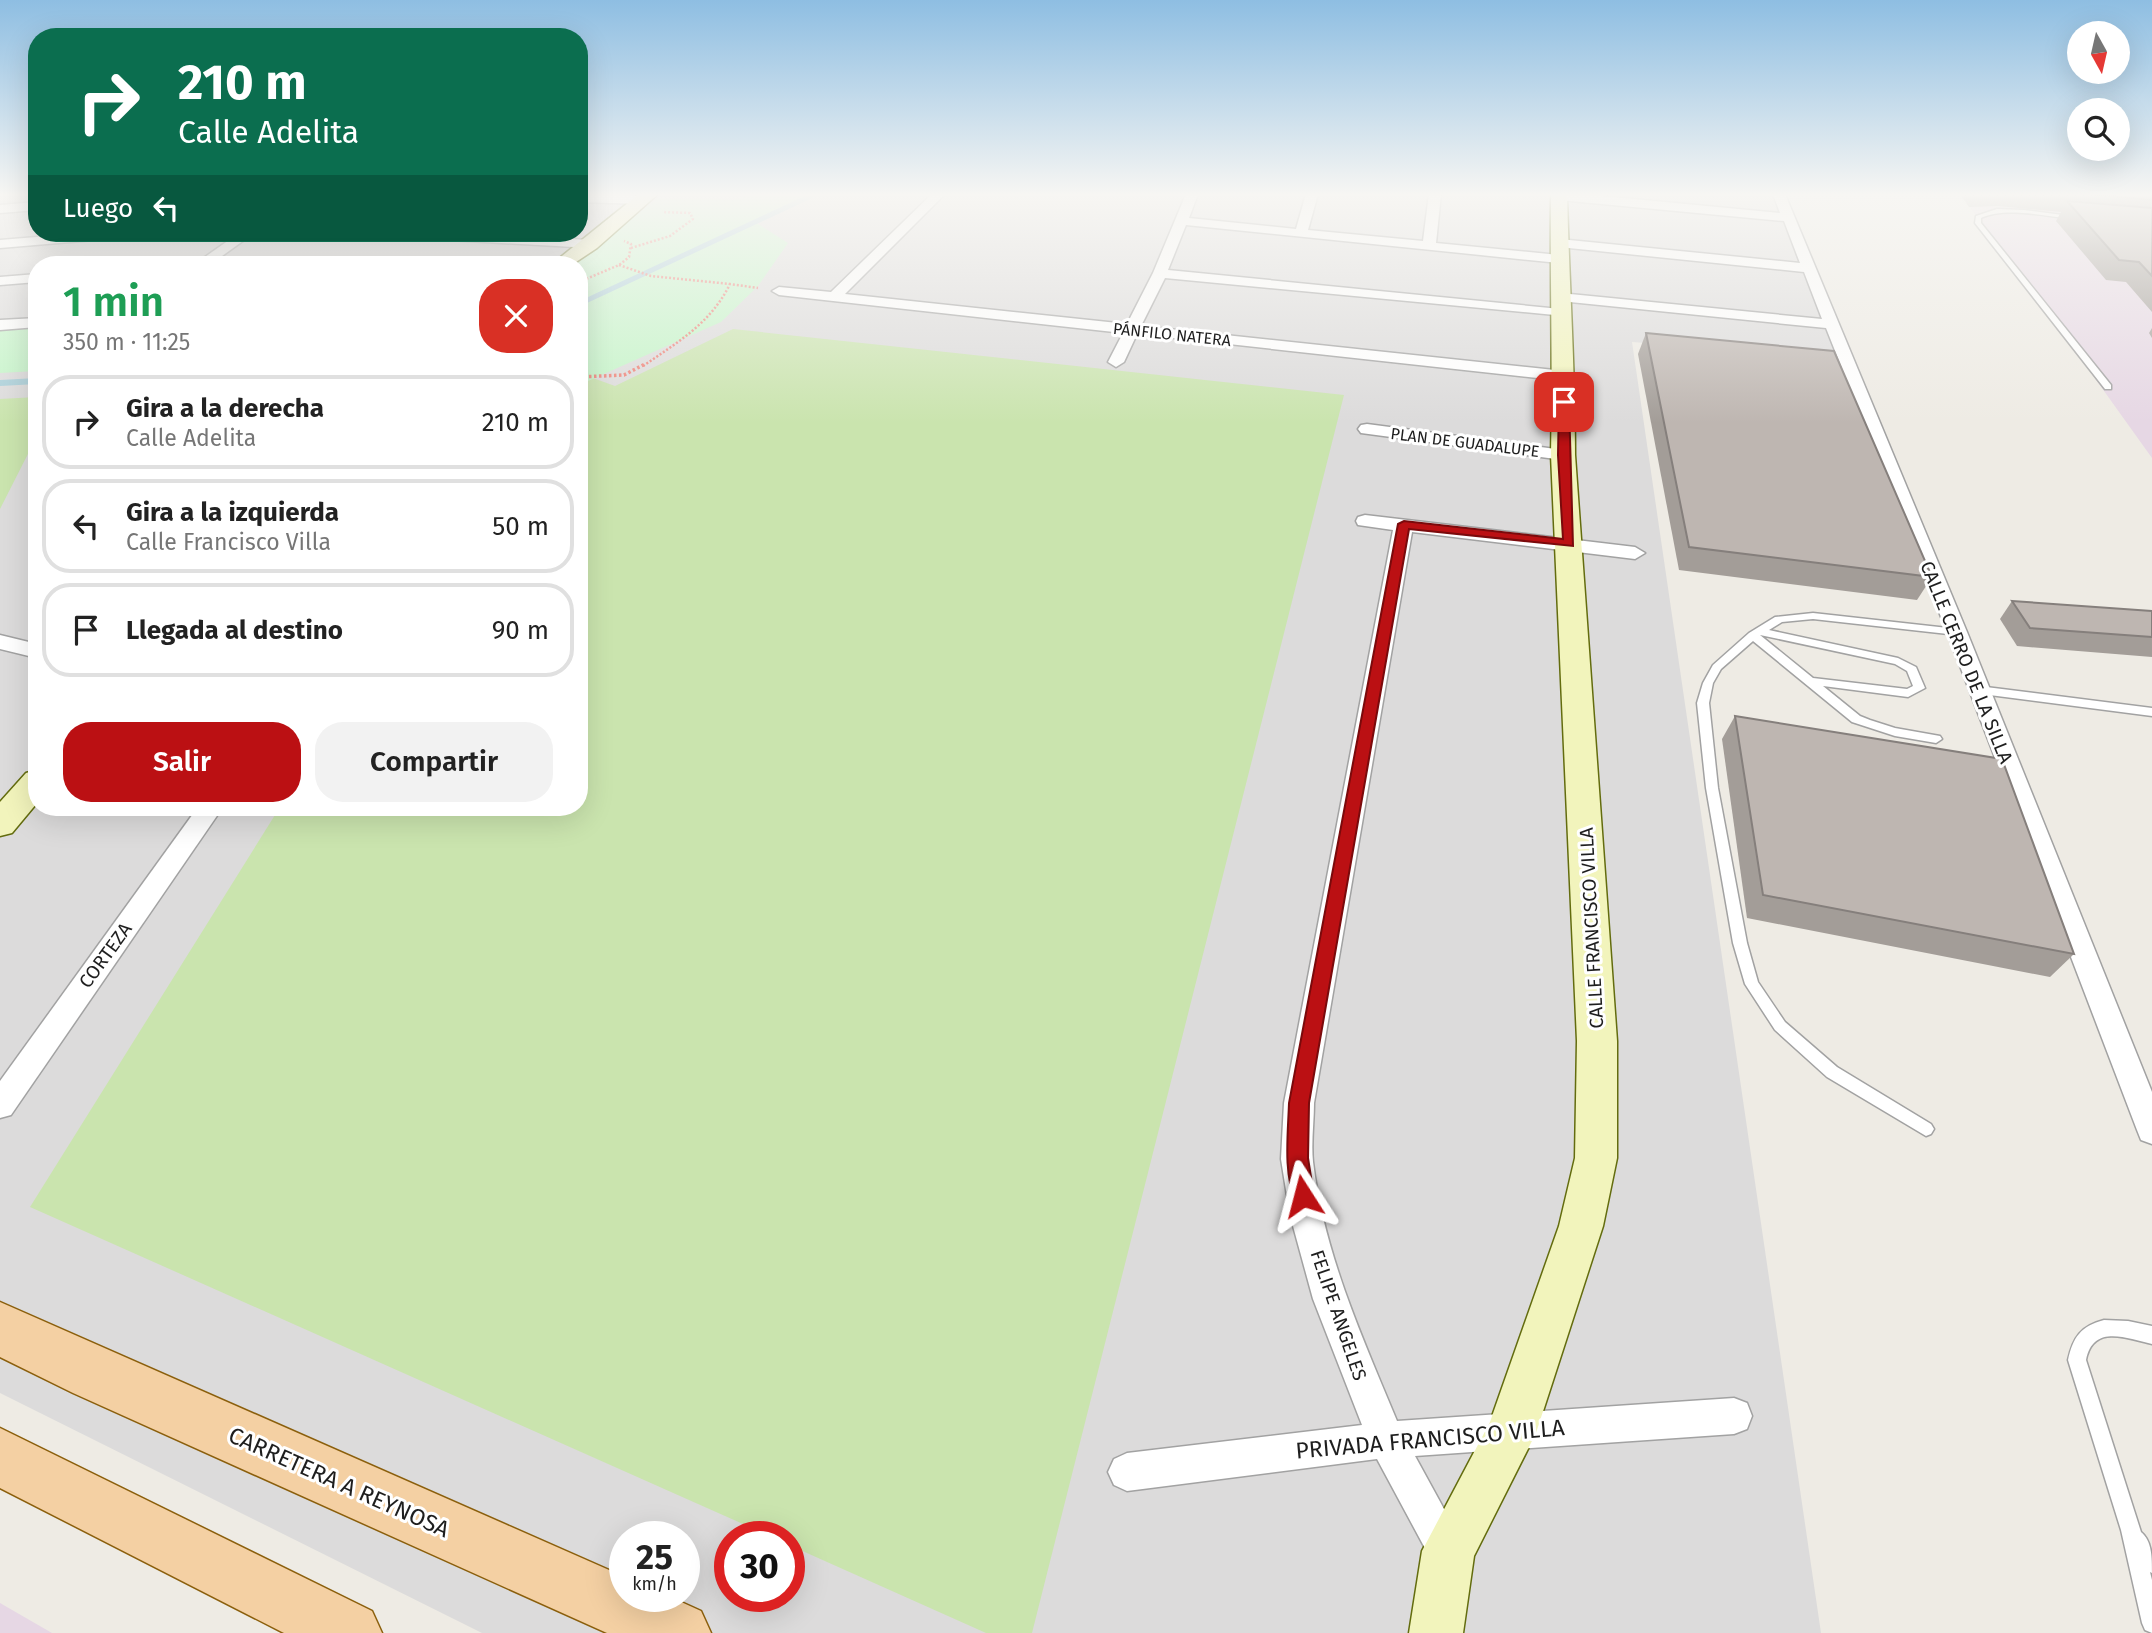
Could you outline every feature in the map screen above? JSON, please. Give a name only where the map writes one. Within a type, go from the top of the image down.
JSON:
[{"type":"main road","name":"CARRETERA A REYNOSA","points":[[0,1329],[93,1373],[679,1633]]},
{"type":"main road","points":[[0,1350],[93,1373]]},
{"type":"main road","points":[[0,1457],[350,1633]]},
{"type":"street","points":[[835,296],[861,270]]},
{"type":"street","points":[[1116,362],[1161,270]]},
{"type":"street","name":"CALLE FRANCISCO VILLA","points":[[1436,1633],[1448,1551],[1511,1433],[1581,1226],[1596,1158],[1597,1041],[1563,455],[1564,376],[1559,270]]},
{"type":"street","name":"CALLE CERRO DE LA SILLA","points":[[1809,270],[1957,632],[2152,1130]]},
{"type":"street","points":[[1160,273],[1829,324]]},
{"type":"street","points":[[0,281],[28,279]]},
{"type":"street","name":"PÁNFILO NATERA","points":[[779,291],[1564,376]]},
{"type":"street","points":[[0,324],[28,322]]},
{"type":"street","name":"PLAN DE GUADALUPE","points":[[1367,429],[1563,455]]},
{"type":"street","points":[[1365,521],[1634,553]]},
{"type":"street","name":"FELIPE ANGELES","points":[[1404,524],[1299,1103],[1297,1158],[1306,1215],[1330,1299],[1386,1440],[1448,1551]]},
{"type":"street","points":[[0,642],[28,649]]},
{"type":"street","points":[[0,824],[28,791]]},
{"type":"street","name":"CORTEZA","points":[[0,1105],[205,816]]},
{"type":"street","name":"PRIVADA FRANCISCO VILLA","points":[[1127,1472],[1386,1440],[1734,1416]]},
{"type":"lane","points":[[2015,270],[2108,387]]},
{"type":"lane","points":[[1926,1129],[1832,1072],[1780,1026],[1752,984],[1740,943],[1712,788],[1703,703],[1708,683],[1717,667],[1756,633],[1779,619],[1813,616],[1957,632]]},
{"type":"lane","points":[[1756,633],[1840,708],[1874,727],[1936,739]]},
{"type":"lane","points":[[1756,633],[1898,662],[1912,669],[1919,688],[1908,693],[1808,681]]},
{"type":"lane","points":[[1978,690],[2152,712]]},
{"type":"lane","points":[[2152,1335],[2126,1329],[2104,1328],[2089,1332],[2078,1344],[2077,1360],[2131,1530],[2152,1623]]},
{"type":"lane","points":[[2131,1530],[2152,1563]]},
{"type":"path","points":[[634,270],[651,276],[779,291]]},
{"type":"path","points":[[588,377],[624,375],[637,370],[698,328],[719,306],[730,284]]},
{"type":"shaded area","points":[[0,270],[28,270],[28,816],[588,816],[588,270],[1806,270],[1838,357],[1632,342],[1821,1633],[482,1633],[0,1393]]},
{"type":"shaded area","points":[[2017,270],[2152,270],[2152,458]]},
{"type":"shaded area","points":[[0,1603],[52,1633],[0,1633]]},
{"type":"green space","points":[[588,270],[769,270],[758,286],[721,322],[588,381]]},
{"type":"green space","points":[[28,323],[28,371],[0,373],[0,325]]},
{"type":"green space","points":[[733,329],[1344,395],[1032,1633],[986,1633],[805,1552],[805,1521],[736,1521],[30,1207],[274,816],[588,816],[588,376],[615,386]]},
{"type":"green space","points":[[28,397],[28,454],[0,509],[0,399]]},
{"type":"building","points":[[1646,333],[1834,351],[1932,577],[1689,547]]},
{"type":"building","points":[[2012,601],[2152,611],[2152,637],[2030,628]]},
{"type":"building","points":[[1735,716],[2002,759],[2074,954],[1763,895]]},
{"type":"waterway","points":[[588,300],[652,270]]},
{"type":"waterway","points":[[0,383],[28,381]]},
{"type":"route","points":[[1303,1196],[1297,1158],[1299,1103],[1404,524],[1569,544],[1563,455],[1564,402]]}]
